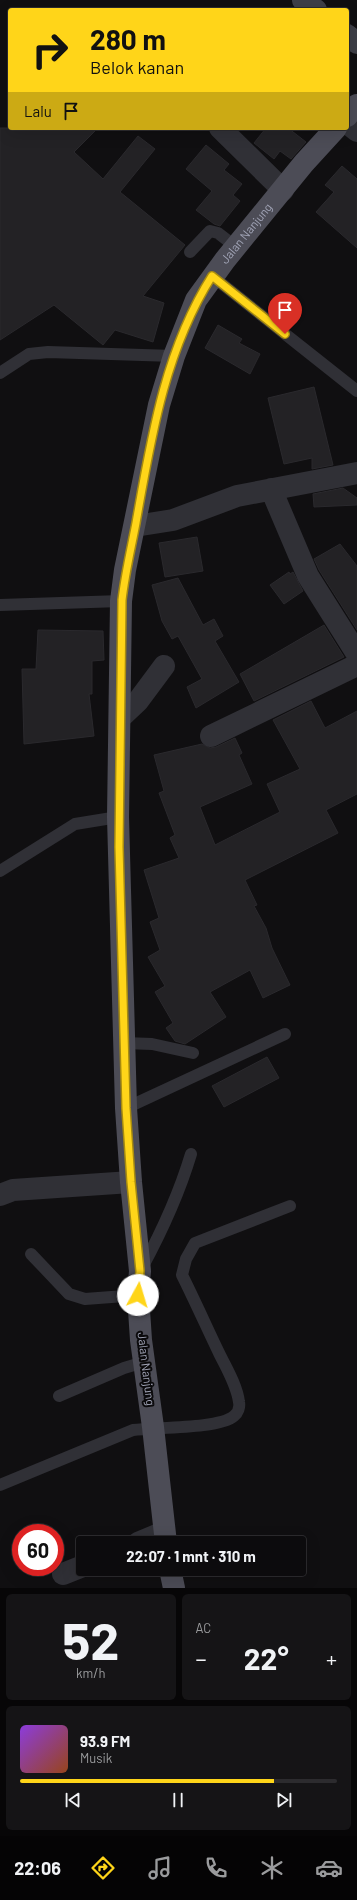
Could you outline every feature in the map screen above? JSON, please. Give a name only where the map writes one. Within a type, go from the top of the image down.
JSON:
[{"type":"main road","points":[[303,0],[313,8]]},
{"type":"main road","points":[[349,37],[357,43]]},
{"type":"main road","points":[[349,114],[357,105]]},
{"type":"main road","name":"Jalan Nanjung","points":[[164,1536],[138,1295],[140,1271],[131,1182],[126,1108],[118,817],[122,600],[125,570],[159,405],[174,356],[196,300],[212,276],[304,163],[334,130]]},
{"type":"main road","points":[[171,1576],[174,1588]]},
{"type":"street","points":[[349,125],[357,131]]},
{"type":"street","points":[[222,130],[283,190]]},
{"type":"street","points":[[135,526],[172,520],[237,496],[357,473]]},
{"type":"street","points":[[271,489],[308,576],[357,654]]},
{"type":"street","points":[[211,736],[357,665]]},
{"type":"street","points":[[120,718],[138,701],[164,666]]},
{"type":"street","points":[[0,1195],[13,1190],[131,1182]]},
{"type":"street","points":[[64,1574],[76,1569]]},
{"type":"lane","points":[[190,252],[210,231],[218,233],[236,247]]},
{"type":"lane","points":[[212,276],[357,391]]},
{"type":"lane","points":[[0,373],[29,354],[48,352],[174,356]]},
{"type":"lane","points":[[0,605],[122,600]]},
{"type":"lane","points":[[0,871],[75,824],[118,817]]},
{"type":"lane","points":[[126,1108],[285,1034]]},
{"type":"lane","points":[[124,1043],[152,1044],[192,1053]]},
{"type":"lane","points":[[140,1271],[161,1232],[182,1186],[191,1154]]},
{"type":"lane","points":[[0,1485],[133,1430],[153,1427],[200,1426],[220,1422],[234,1416],[239,1410],[240,1403],[231,1378],[182,1275],[186,1259],[195,1243],[290,1206]]},
{"type":"lane","points":[[31,1254],[69,1294],[85,1299],[138,1295]]},
{"type":"lane","points":[[59,1396],[124,1368],[144,1362]]},
{"type":"building","points":[[0,128],[8,128],[8,130],[96,130],[74,152],[103,179],[138,136],[155,149],[120,192],[185,245],[143,296],[164,303],[153,342],[115,330],[103,345],[54,305],[0,340]]},
{"type":"building","points":[[264,130],[291,130],[306,142],[291,159],[280,151],[274,159],[254,143]]},
{"type":"building","points":[[206,145],[229,164],[224,170],[242,184],[233,195],[240,201],[220,226],[214,224],[196,210],[212,191],[186,169]]},
{"type":"building","points":[[342,166],[357,179],[357,248],[316,212],[334,192],[325,185]]},
{"type":"building","points":[[218,325],[242,339],[239,343],[260,354],[250,374],[205,348]]},
{"type":"building","points":[[314,387],[333,465],[312,469],[312,458],[284,464],[268,398]]},
{"type":"building","points":[[343,488],[357,498],[357,505],[314,507],[313,494]]},
{"type":"building","points":[[197,537],[203,571],[165,577],[159,543]]},
{"type":"building","points":[[340,544],[357,566],[357,630],[319,570],[314,559]]},
{"type":"building","points":[[289,572],[290,574],[293,572],[303,591],[284,604],[270,585]]},
{"type":"building","points":[[178,578],[203,625],[214,619],[223,636],[215,641],[239,682],[196,708],[187,687],[202,679],[178,636],[172,639],[162,621],[152,585]]},
{"type":"building","points":[[324,625],[344,657],[254,701],[240,674]]},
{"type":"building","points":[[38,630],[103,631],[104,660],[92,661],[92,694],[89,694],[94,736],[24,744],[22,669],[36,669]]},
{"type":"building","points":[[311,701],[325,728],[357,711],[357,794],[326,810],[338,833],[245,880],[257,905],[254,906],[266,928],[272,948],[290,985],[263,998],[250,970],[210,992],[226,1017],[185,1044],[175,1041],[166,1028],[173,1023],[155,992],[165,986],[148,957],[160,950],[150,922],[159,918],[144,870],[179,858],[170,838],[175,835],[159,793],[164,791],[154,755],[202,744],[210,748],[216,747],[235,738],[242,753],[239,755],[252,784],[200,807],[215,845],[280,812],[267,784],[300,769],[273,720]]},
{"type":"building","points":[[267,1057],[279,1078],[224,1107],[212,1086]]},
{"type":"route","points":[[138,1295],[140,1271],[131,1182],[126,1108],[118,817],[122,600],[125,570],[159,405],[174,356],[196,300],[212,276],[285,334]]}]
